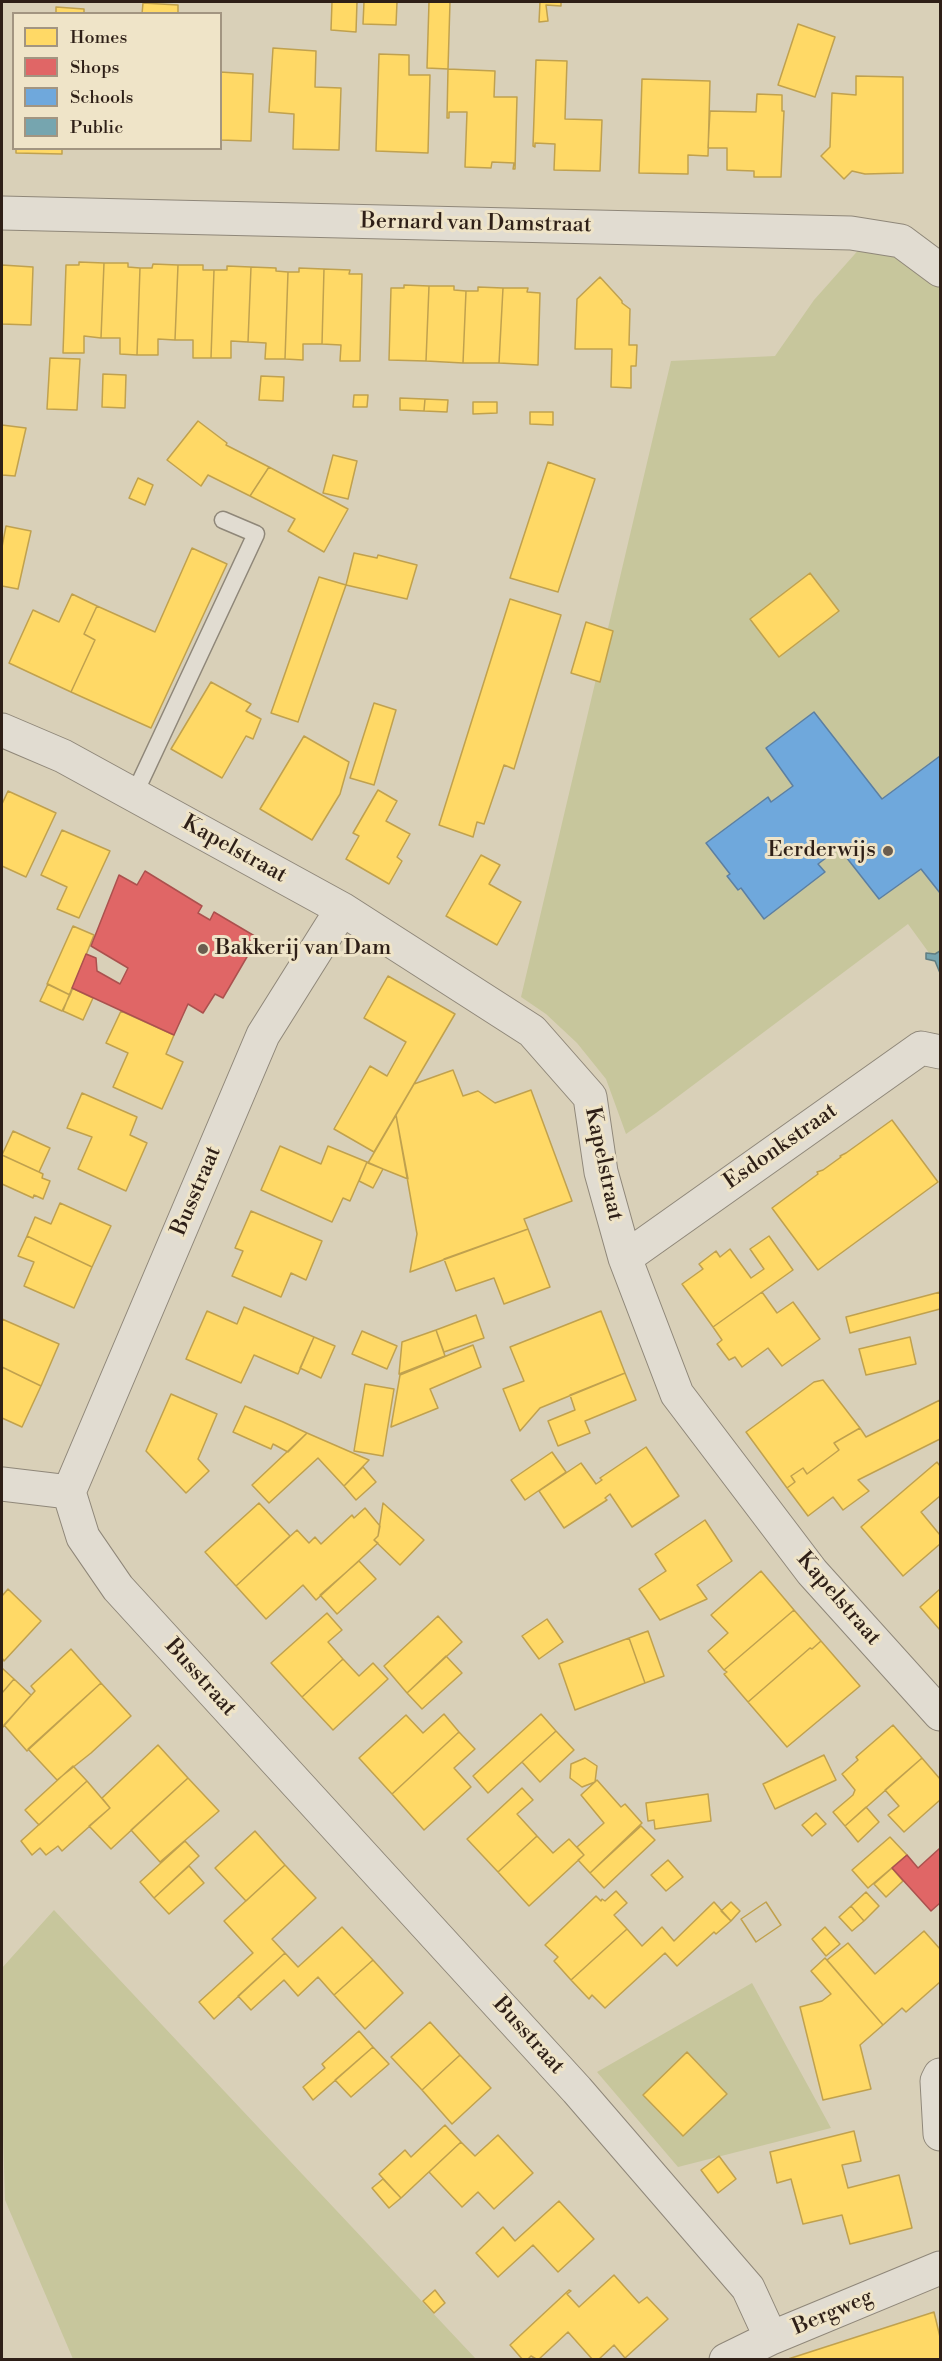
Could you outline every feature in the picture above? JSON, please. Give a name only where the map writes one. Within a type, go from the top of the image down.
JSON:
[{"type":"street","name":"Bernard van Damstraat","points":[[2,213],[851,233],[901,241],[940,270]]},
{"type":"street","name":"Kapelstraat","points":[[2,730],[63,756],[342,909],[532,1031],[590,1097],[601,1172],[625,1258],[677,1394],[813,1572],[940,1714]]},
{"type":"street","name":"Busstraat","points":[[342,909],[263,1035],[69,1492],[83,1537],[118,1588],[577,2090],[748,2288],[771,2338]]},
{"type":"street","name":"Esdonkstraat","points":[[625,1258],[921,1048],[940,1052]]},
{"type":"street","points":[[2,1484],[69,1492]]},
{"type":"street","points":[[940,2075],[937,2081],[940,2134]]},
{"type":"street","name":"Bergweg","points":[[726,2360],[771,2338],[940,2268]]},
{"type":"lane","points":[[134,795],[256,534],[223,520]]},
{"type":"green space","points":[[862,246],[895,252],[940,288],[940,968],[908,924],[626,1134],[606,1079],[577,1043],[546,1014],[521,997],[671,361],[775,356],[814,300]]},
{"type":"green space","points":[[54,1910],[476,2359],[73,2359],[5,2200],[2,1968]]},
{"type":"green space","points":[[752,1983],[831,2128],[678,2167],[597,2072]]},
{"type":"building: Homes","points":[[332,2],[357,2],[356,32],[331,30]]},
{"type":"building: Homes","points":[[364,2],[397,2],[396,25],[363,24]]},
{"type":"building: Homes","points":[[429,2],[450,2],[448,69],[427,68]]},
{"type":"building: Homes","points":[[540,2],[561,2],[561,6],[546,5],[548,21],[539,22]]},
{"type":"building: Homes","points":[[143,3],[178,5],[178,12],[142,12]]},
{"type":"building: Homes","points":[[56,7],[84,9],[84,12],[56,12]]},
{"type":"building: Homes","points":[[798,24],[835,37],[815,97],[778,85]]},
{"type":"building: Homes","points":[[273,48],[316,51],[315,87],[341,88],[339,150],[293,149],[294,114],[269,112]]},
{"type":"building: Homes","points":[[379,54],[409,55],[409,75],[430,75],[428,153],[376,151]]},
{"type":"building: Homes","points":[[536,60],[567,61],[565,119],[602,120],[600,171],[554,170],[555,144],[535,143],[535,147],[533,146]]},
{"type":"building: Homes","points":[[448,69],[495,71],[494,97],[517,97],[515,169],[513,169],[514,163],[492,162],[491,168],[465,167],[467,112],[449,112],[449,118],[447,118]]},
{"type":"building: Homes","points":[[222,72],[253,74],[251,141],[222,140]]},
{"type":"building: Homes","points":[[856,76],[903,77],[903,173],[865,174],[852,171],[844,179],[821,156],[830,147],[832,93],[856,95]]},
{"type":"building: Homes","points":[[642,79],[710,81],[708,156],[688,155],[688,174],[639,173]]},
{"type":"building: Homes","points":[[757,94],[782,95],[782,111],[784,111],[781,177],[754,177],[754,171],[727,170],[727,148],[708,148],[710,111],[756,112]]},
{"type":"building: Homes","points":[[16,150],[62,150],[62,154],[16,153]]},
{"type":"building: Homes","points":[[79,262],[104,263],[101,338],[84,336],[84,353],[63,353],[66,265],[79,265]]},
{"type":"building: Homes","points":[[104,263],[128,263],[128,267],[140,268],[137,355],[120,354],[120,338],[101,338]]},
{"type":"building: Homes","points":[[153,264],[178,265],[175,340],[158,339],[158,355],[137,355],[140,268],[152,268]]},
{"type":"building: Homes","points":[[2,265],[33,267],[31,325],[2,324]]},
{"type":"building: Homes","points":[[178,265],[203,265],[203,270],[214,270],[211,358],[193,358],[193,340],[175,340]]},
{"type":"building: Homes","points":[[227,266],[251,267],[248,342],[231,341],[231,358],[211,358],[214,270],[227,270]]},
{"type":"building: Homes","points":[[251,267],[276,268],[276,271],[288,272],[285,359],[265,359],[266,343],[248,342]]},
{"type":"building: Homes","points":[[299,268],[324,269],[322,344],[303,344],[303,360],[285,359],[288,272],[299,272]]},
{"type":"building: Homes","points":[[324,269],[350,270],[349,274],[362,274],[360,361],[340,361],[341,345],[322,344]]},
{"type":"building: Homes","points":[[600,277],[630,309],[629,345],[637,345],[636,366],[631,366],[631,388],[611,387],[612,349],[575,349],[577,299]]},
{"type":"building: Homes","points":[[404,285],[429,286],[426,361],[389,360],[391,288],[404,288]]},
{"type":"building: Homes","points":[[429,286],[454,286],[454,290],[466,291],[463,363],[426,361]]},
{"type":"building: Homes","points":[[478,287],[503,288],[499,363],[463,363],[466,291],[478,291]]},
{"type":"building: Homes","points":[[503,288],[528,288],[527,292],[540,293],[538,365],[499,363]]},
{"type":"building: Homes","points":[[50,358],[80,359],[77,410],[47,409]]},
{"type":"building: Homes","points":[[103,374],[126,375],[125,408],[102,407]]},
{"type":"building: Homes","points":[[261,376],[284,377],[283,401],[259,400]]},
{"type":"building: Homes","points":[[354,395],[368,395],[367,407],[353,407]]},
{"type":"building: Homes","points":[[400,398],[425,399],[424,411],[400,410]]},
{"type":"building: Homes","points":[[425,399],[448,400],[447,412],[424,411]]},
{"type":"building: Homes","points":[[473,402],[497,402],[497,413],[473,414]]},
{"type":"building: Homes","points":[[530,412],[553,412],[553,425],[530,424]]},
{"type":"building: Homes","points":[[198,421],[227,443],[226,445],[269,467],[250,496],[208,475],[201,486],[167,460]]},
{"type":"building: Homes","points":[[2,425],[26,428],[15,476],[2,475]]},
{"type":"building: Homes","points":[[333,455],[357,461],[348,499],[323,493]]},
{"type":"building: Homes","points":[[548,462],[595,479],[558,592],[510,578]]},
{"type":"building: Homes","points":[[269,467],[348,509],[324,552],[288,531],[295,519],[250,496]]},
{"type":"building: Homes","points":[[138,478],[153,485],[145,505],[129,498]]},
{"type":"building: Homes","points":[[6,526],[31,531],[18,589],[2,586],[2,547]]},
{"type":"building: Homes","points":[[192,548],[227,564],[151,728],[71,692],[95,640],[84,634],[97,606],[155,632]]},
{"type":"building: Homes","points":[[354,553],[377,558],[378,555],[417,565],[407,599],[346,585]]},
{"type":"building: Homes","points":[[810,573],[839,611],[779,657],[750,619]]},
{"type":"building: Homes","points":[[319,577],[346,585],[298,722],[271,713]]},
{"type":"building: Homes","points":[[72,594],[97,606],[84,634],[95,640],[71,692],[9,663],[33,610],[59,622]]},
{"type":"building: Homes","points":[[510,599],[561,615],[514,769],[504,765],[484,824],[477,822],[473,837],[439,825]]},
{"type":"building: Homes","points":[[586,622],[613,631],[600,682],[571,673]]},
{"type":"building: Homes","points":[[211,682],[251,704],[246,711],[261,719],[253,739],[246,736],[222,778],[171,749]]},
{"type":"building: Homes","points":[[374,703],[396,710],[374,785],[350,778]]},
{"type":"building: Homes","points":[[304,736],[349,762],[340,794],[312,840],[260,809]]},
{"type":"building: Homes","points":[[378,790],[397,801],[386,821],[410,834],[397,857],[402,861],[389,884],[346,859],[359,836],[353,833]]},
{"type":"building: Homes","points":[[8,791],[56,813],[26,877],[2,866],[2,804]]},
{"type":"building: Homes","points":[[62,830],[110,851],[79,918],[57,909],[67,887],[41,875]]},
{"type":"building: Homes","points":[[481,855],[500,865],[489,884],[521,902],[497,945],[446,916]]},
{"type":"building: Homes","points":[[73,926],[94,935],[70,995],[47,984]]},
{"type":"building: Homes","points":[[388,976],[455,1014],[374,1152],[334,1129],[370,1066],[387,1076],[406,1042],[364,1018]]},
{"type":"building: Homes","points":[[48,984],[70,995],[62,1011],[40,1001]]},
{"type":"building: Homes","points":[[72,988],[93,998],[83,1020],[63,1011]]},
{"type":"building: Homes","points":[[121,1011],[174,1035],[166,1054],[183,1062],[162,1109],[113,1087],[128,1053],[106,1043]]},
{"type":"building: Homes","points":[[453,1070],[463,1096],[478,1091],[495,1103],[531,1090],[572,1201],[524,1219],[528,1229],[410,1272],[417,1234],[396,1115],[414,1084]]},
{"type":"building: Homes","points":[[82,1093],[137,1117],[130,1135],[147,1143],[126,1191],[78,1169],[92,1137],[67,1128]]},
{"type":"building: Homes","points":[[396,1115],[408,1179],[368,1163]]},
{"type":"building: Homes","points":[[892,1120],[938,1182],[818,1270],[772,1208],[818,1174],[817,1172]]},
{"type":"building: Homes","points":[[13,1131],[50,1148],[39,1172],[2,1155]]},
{"type":"building: Homes","points":[[280,1146],[321,1164],[328,1146],[367,1162],[350,1201],[343,1198],[332,1222],[261,1190]]},
{"type":"building: Homes","points":[[2,1155],[43,1174],[42,1178],[50,1181],[43,1199],[34,1195],[33,1198],[2,1184]]},
{"type":"building: Homes","points":[[367,1162],[383,1169],[373,1188],[359,1181]]},
{"type":"building: Homes","points":[[60,1203],[111,1226],[92,1267],[27,1236],[35,1217],[51,1224]]},
{"type":"building: Homes","points":[[251,1211],[322,1241],[306,1280],[291,1273],[281,1297],[232,1276],[243,1251],[235,1248]]},
{"type":"building: Homes","points":[[528,1229],[550,1287],[504,1304],[494,1278],[456,1291],[444,1259]]},
{"type":"building: Homes","points":[[27,1236],[92,1267],[74,1308],[24,1286],[34,1262],[18,1256]]},
{"type":"building: Homes","points":[[769,1236],[793,1270],[713,1327],[682,1284],[703,1269],[699,1264],[716,1251],[720,1257],[730,1249],[751,1278],[764,1269],[750,1249]]},
{"type":"building: Homes","points":[[762,1292],[777,1313],[793,1302],[820,1339],[782,1366],[768,1348],[742,1367],[735,1357],[729,1360],[717,1344],[722,1340],[713,1327]]},
{"type":"building: Homes","points":[[940,1292],[940,1309],[850,1333],[846,1317]]},
{"type":"building: Homes","points":[[244,1307],[314,1337],[298,1374],[254,1355],[241,1383],[186,1359],[207,1311],[237,1324]]},
{"type":"building: Homes","points":[[601,1311],[625,1373],[540,1408],[520,1431],[503,1389],[524,1381],[510,1347]]},
{"type":"building: Homes","points":[[476,1315],[484,1338],[444,1352],[436,1330]]},
{"type":"building: Homes","points":[[2,1319],[59,1344],[41,1386],[2,1367]]},
{"type":"building: Homes","points":[[436,1330],[445,1356],[399,1374],[402,1342]]},
{"type":"building: Homes","points":[[362,1331],[397,1346],[387,1369],[352,1354]]},
{"type":"building: Homes","points":[[314,1337],[335,1346],[321,1378],[300,1368]]},
{"type":"building: Homes","points":[[910,1337],[916,1364],[866,1375],[859,1349]]},
{"type":"building: Homes","points":[[473,1345],[481,1367],[430,1389],[438,1408],[391,1427],[400,1375]]},
{"type":"building: Homes","points":[[2,1367],[41,1386],[22,1427],[2,1418]]},
{"type":"building: Homes","points":[[625,1373],[636,1400],[585,1421],[590,1433],[558,1446],[548,1421],[575,1410],[570,1395]]},
{"type":"building: Homes","points":[[823,1380],[860,1428],[834,1443],[839,1450],[807,1474],[803,1468],[791,1476],[795,1482],[787,1488],[746,1432],[814,1382]]},
{"type":"building: Homes","points":[[365,1384],[394,1389],[383,1456],[354,1451]]},
{"type":"building: Homes","points":[[171,1394],[217,1414],[198,1459],[209,1471],[186,1493],[146,1451]]},
{"type":"building: Homes","points":[[940,1400],[940,1439],[858,1480],[869,1491],[843,1510],[833,1497],[808,1516],[787,1488],[795,1482],[791,1476],[803,1468],[807,1474],[839,1450],[834,1443],[860,1428],[866,1437]]},
{"type":"building: Homes","points":[[245,1406],[307,1433],[288,1452],[273,1444],[271,1449],[233,1432]]},
{"type":"building: Homes","points":[[307,1433],[369,1460],[344,1486],[318,1458],[269,1503],[252,1485]]},
{"type":"building: Homes","points":[[646,1447],[679,1496],[632,1527],[610,1494],[605,1498],[607,1500],[564,1528],[539,1491],[581,1463],[596,1484],[602,1480],[600,1478]]},
{"type":"building: Homes","points":[[552,1452],[566,1472],[525,1500],[511,1480]]},
{"type":"building: Homes","points":[[937,1462],[940,1466],[940,1496],[921,1512],[940,1535],[940,1544],[903,1576],[861,1527]]},
{"type":"building: Homes","points":[[363,1467],[376,1482],[356,1500],[344,1486]]},
{"type":"building: Homes","points":[[259,1503],[290,1536],[236,1586],[205,1552]]},
{"type":"building: Homes","points":[[383,1503],[424,1540],[400,1565],[374,1540],[378,1536]]},
{"type":"building: Homes","points":[[365,1508],[380,1526],[378,1536],[374,1540],[378,1543],[316,1600],[303,1585],[266,1619],[236,1586],[297,1530],[309,1543],[315,1537],[321,1544],[352,1515],[354,1518]]},
{"type":"building: Homes","points":[[705,1520],[732,1561],[697,1585],[707,1599],[660,1620],[639,1589],[666,1571],[655,1554]]},
{"type":"building: Homes","points":[[359,1561],[376,1579],[337,1614],[320,1595]]},
{"type":"building: Homes","points":[[761,1571],[794,1610],[724,1670],[708,1651],[728,1633],[711,1615]]},
{"type":"building: Homes","points":[[8,1589],[41,1621],[4,1661],[2,1658],[2,1596]]},
{"type":"building: Homes","points":[[940,1589],[940,1630],[920,1607]]},
{"type":"building: Homes","points":[[794,1610],[821,1641],[748,1702],[724,1674],[727,1672],[724,1670]]},
{"type":"building: Homes","points":[[327,1613],[342,1630],[328,1642],[343,1659],[302,1697],[271,1663]]},
{"type":"building: Homes","points":[[438,1616],[462,1642],[407,1693],[384,1666]]},
{"type":"building: Homes","points":[[547,1619],[563,1642],[539,1659],[522,1636]]},
{"type":"building: Homes","points":[[648,1631],[664,1676],[645,1683],[629,1638]]},
{"type":"building: Homes","points":[[629,1638],[645,1683],[575,1710],[559,1664]]},
{"type":"building: Homes","points":[[821,1641],[860,1686],[787,1747],[748,1702]]},
{"type":"building: Homes","points":[[71,1649],[101,1683],[27,1751],[4,1725],[35,1691],[31,1686]]},
{"type":"building: Homes","points":[[446,1656],[462,1673],[422,1709],[407,1693]]},
{"type":"building: Homes","points":[[343,1659],[359,1676],[373,1663],[388,1679],[333,1730],[302,1697]]},
{"type":"building: Homes","points":[[2,1668],[14,1679],[2,1693]]},
{"type":"building: Homes","points":[[14,1679],[31,1695],[2,1728],[2,1693]]},
{"type":"building: Homes","points":[[101,1683],[131,1716],[91,1753],[57,1780],[28,1749]]},
{"type":"building: Homes","points":[[444,1714],[459,1732],[392,1794],[359,1758],[406,1715],[423,1733]]},
{"type":"building: Homes","points":[[541,1714],[556,1731],[488,1793],[473,1776]]},
{"type":"building: Homes","points":[[893,1725],[922,1758],[845,1826],[833,1812],[853,1795],[855,1790],[842,1774],[858,1760],[856,1757]]},
{"type":"building: Homes","points":[[556,1731],[574,1750],[540,1782],[522,1762]]},
{"type":"building: Homes","points":[[459,1732],[475,1749],[454,1768],[471,1787],[424,1830],[392,1794]]},
{"type":"building: Homes","points":[[158,1745],[188,1778],[111,1849],[89,1826],[110,1808],[102,1798]]},
{"type":"building: Homes","points":[[824,1755],[836,1780],[775,1809],[763,1784]]},
{"type":"building: Homes","points":[[585,1758],[597,1766],[595,1782],[582,1787],[570,1778],[571,1764]]},
{"type":"building: Homes","points":[[922,1758],[940,1779],[940,1800],[904,1832],[888,1815],[899,1806],[885,1790]]},
{"type":"building: Homes","points":[[73,1766],[87,1781],[39,1825],[25,1810]]},
{"type":"building: Homes","points":[[188,1778],[219,1811],[160,1862],[131,1830]]},
{"type":"building: Homes","points":[[597,1780],[621,1807],[625,1804],[642,1823],[590,1873],[578,1860],[584,1855],[577,1847],[604,1823],[581,1795]]},
{"type":"building: Homes","points":[[87,1781],[110,1808],[62,1851],[58,1846],[46,1855],[40,1848],[32,1855],[21,1841]]},
{"type":"building: Homes","points":[[522,1788],[533,1800],[517,1814],[537,1836],[498,1872],[467,1839]]},
{"type":"building: Homes","points":[[708,1794],[711,1821],[655,1829],[654,1820],[648,1821],[646,1803]]},
{"type":"building: Homes","points":[[866,1807],[879,1822],[858,1842],[845,1826]]},
{"type":"building: Homes","points":[[816,1813],[826,1824],[812,1836],[802,1825]]},
{"type":"building: Homes","points":[[641,1826],[655,1840],[604,1888],[590,1873]]},
{"type":"building: Homes","points":[[255,1831],[285,1865],[246,1901],[215,1868]]},
{"type":"building: Homes","points":[[537,1836],[553,1853],[569,1839],[584,1855],[529,1906],[498,1872]]},
{"type":"building: Homes","points":[[890,1837],[907,1855],[868,1888],[852,1870]]},
{"type":"building: Homes","points":[[185,1841],[199,1856],[154,1898],[140,1882]]},
{"type":"building: Homes","points":[[668,1860],[683,1877],[666,1891],[651,1875]]},
{"type":"building: Homes","points":[[285,1865],[316,1898],[272,1939],[285,1953],[214,2019],[199,2002],[253,1953],[224,1921]]},
{"type":"building: Homes","points":[[189,1866],[204,1883],[169,1914],[154,1898]]},
{"type":"building: Homes","points":[[892,1868],[903,1881],[886,1897],[874,1884]]},
{"type":"building: Homes","points":[[616,1891],[627,1903],[614,1915],[627,1929],[571,1980],[554,1961],[558,1957],[545,1945],[596,1896],[601,1901],[602,1899],[605,1901]]},
{"type":"building: Homes","points":[[866,1892],[879,1906],[864,1921],[851,1906]]},
{"type":"building: Homes","points":[[714,1902],[731,1921],[716,1934],[714,1932],[677,1966],[665,1953],[605,2008],[592,1995],[589,1999],[571,1980],[627,1929],[642,1946],[662,1927],[674,1941]]},
{"type":"building: Homes","points":[[731,1902],[740,1911],[731,1921],[721,1911]]},
{"type":"building: Homes","points":[[766,1902],[781,1925],[756,1942],[741,1919]]},
{"type":"building: Homes","points":[[766,1902],[781,1925],[756,1942],[741,1919]]},
{"type":"building: Homes","points":[[851,1906],[864,1921],[852,1931],[839,1917]]},
{"type":"building: Homes","points":[[342,1927],[373,1960],[334,1995],[318,1977],[298,1996],[284,1980],[251,2010],[238,1996],[285,1953],[298,1967]]},
{"type":"building: Homes","points":[[825,1927],[840,1944],[826,1956],[812,1939]]},
{"type":"building: Homes","points":[[924,1931],[940,1949],[940,1982],[906,2012],[902,2008],[883,2025],[827,1960],[848,1943],[875,1974]]},
{"type":"building: Homes","points":[[825,1958],[883,2025],[860,2045],[871,2089],[823,2100],[800,2007],[822,2001],[831,1994],[811,1971]]},
{"type":"building: Homes","points":[[373,1960],[403,1993],[365,2029],[334,1995]]},
{"type":"building: Homes","points":[[430,2022],[460,2055],[422,2090],[391,2057]]},
{"type":"building: Homes","points":[[359,2031],[373,2047],[313,2100],[303,2087],[325,2068],[322,2064]]},
{"type":"building: Homes","points":[[373,2047],[389,2064],[351,2097],[335,2080]]},
{"type":"building: Homes","points":[[687,2052],[727,2094],[683,2136],[643,2095]]},
{"type":"building: Homes","points":[[460,2055],[491,2088],[452,2124],[422,2090]]},
{"type":"building: Homes","points":[[445,2125],[461,2142],[401,2198],[379,2174],[405,2150],[411,2157]]},
{"type":"building: Homes","points":[[854,2131],[861,2161],[842,2165],[848,2188],[899,2175],[912,2228],[850,2244],[842,2215],[803,2224],[791,2179],[777,2183],[770,2152]]},
{"type":"building: Homes","points":[[498,2135],[533,2173],[494,2209],[478,2192],[462,2207],[429,2172],[461,2142],[475,2156]]},
{"type":"building: Homes","points":[[719,2156],[736,2179],[718,2193],[701,2170]]},
{"type":"building: Homes","points":[[383,2179],[401,2198],[389,2208],[372,2188]]},
{"type":"building: Homes","points":[[559,2201],[594,2239],[558,2272],[533,2245],[498,2277],[476,2253],[503,2227],[515,2241]]},
{"type":"building: Homes","points":[[614,2275],[639,2303],[647,2297],[668,2319],[625,2358],[614,2345],[598,2360],[593,2360],[568,2332],[538,2360],[531,2356],[523,2360],[510,2345],[569,2290],[571,2291],[567,2294],[579,2307]]},
{"type":"building: Homes","points":[[435,2290],[445,2303],[434,2313],[423,2301]]},
{"type":"building: Homes","points":[[934,2312],[940,2337],[940,2360],[785,2360]]},
{"type":"building: Shops","points":[[145,871],[202,906],[198,913],[210,920],[214,912],[258,938],[223,998],[215,994],[203,1013],[188,1004],[174,1035],[72,988],[86,954],[96,958],[97,971],[120,984],[128,968],[91,946],[119,875],[137,885]]},
{"type":"building: Shops","points":[[940,1848],[940,1903],[931,1911],[892,1868],[907,1855],[918,1868]]},
{"type":"building: Schools","points":[[814,712],[882,799],[940,756],[940,893],[921,869],[879,899],[839,848],[818,864],[825,872],[764,919],[741,888],[738,890],[727,876],[730,874],[706,843],[768,797],[771,802],[793,786],[766,748]]},
{"type":"building: Public","points":[[940,951],[940,973],[935,961],[926,959],[926,953],[935,954]]},
{"type":"place","name":"Eerderwijs","points":[[888,851]]},
{"type":"place","name":"Bakkerij van Dam","points":[[203,949]]}]
